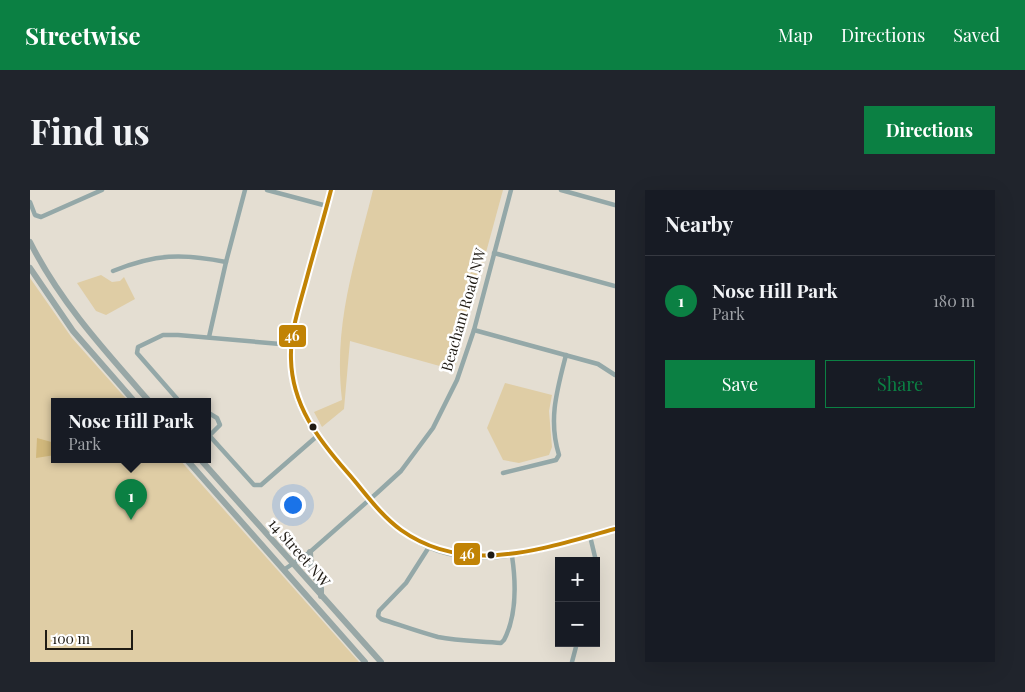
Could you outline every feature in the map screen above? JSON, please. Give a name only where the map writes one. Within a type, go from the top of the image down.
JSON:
[{"type":"main road","points":[[331,190],[300,306],[292,345],[291,361],[296,393],[316,437],[400,530],[429,547],[455,555],[483,558],[512,556],[615,529]]},
{"type":"main road","points":[[30,242],[57,290],[82,323],[146,398]]},
{"type":"main road","points":[[30,268],[73,331],[131,398]]},
{"type":"main road","name":"14 Street NW","points":[[190,463],[285,569],[364,662]]},
{"type":"main road","name":"14 Street NW","points":[[204,463],[381,662]]},
{"type":"main road","points":[[310,552],[311,569],[321,588],[321,596]]},
{"type":"street","points":[[30,202],[35,215],[41,218],[102,190]]},
{"type":"street","points":[[209,336],[245,190]]},
{"type":"street","points":[[267,190],[327,206]]},
{"type":"street","name":"Beacham Road NW","points":[[285,569],[310,552],[401,471],[433,428],[457,380],[474,330],[511,190]]},
{"type":"street","points":[[561,190],[615,204]]},
{"type":"street","points":[[494,253],[615,286]]},
{"type":"street","points":[[113,271],[141,260],[171,255],[195,256],[226,262]]},
{"type":"street","points":[[474,330],[598,364],[615,375]]},
{"type":"street","points":[[176,398],[137,353],[138,348],[163,335],[209,336],[292,345]]},
{"type":"street","points":[[503,473],[556,460],[559,455],[554,438],[552,420],[556,392],[566,355]]},
{"type":"street","points":[[211,414],[218,418],[220,425],[211,432]]},
{"type":"street","points":[[211,437],[254,486],[261,485],[316,437]]},
{"type":"street","points":[[590,536],[595,557]]},
{"type":"street","points":[[429,547],[420,564],[379,611],[378,616],[382,619],[432,635],[464,640],[501,643],[504,640],[515,598],[516,579],[512,556]]},
{"type":"street","points":[[572,662],[576,647]]},
{"type":"shaded area","points":[[373,190],[503,190],[454,370],[350,341],[344,409],[322,427],[314,412],[342,400],[340,372],[343,319],[353,268]]},
{"type":"shaded area","points":[[101,275],[112,282],[120,281],[124,277],[135,299],[106,315],[96,311],[77,283]]},
{"type":"shaded area","points":[[30,278],[72,338],[125,398],[51,398],[51,463],[183,463],[359,662],[30,662]]},
{"type":"shaded area","points":[[505,383],[552,395],[549,411],[552,447],[549,455],[519,463],[503,460],[487,428]]},
{"type":"shaded area","points":[[37,438],[51,442],[51,456],[36,458]]},
{"type":"transit line","name":"46","points":[[331,190],[296,320],[291,359],[296,391],[308,420],[336,460],[393,524],[426,544],[452,552],[479,555],[506,554],[561,544],[615,529]]},
{"type":"place","name":"Nose Hill Park","points":[[131,520]]}]
